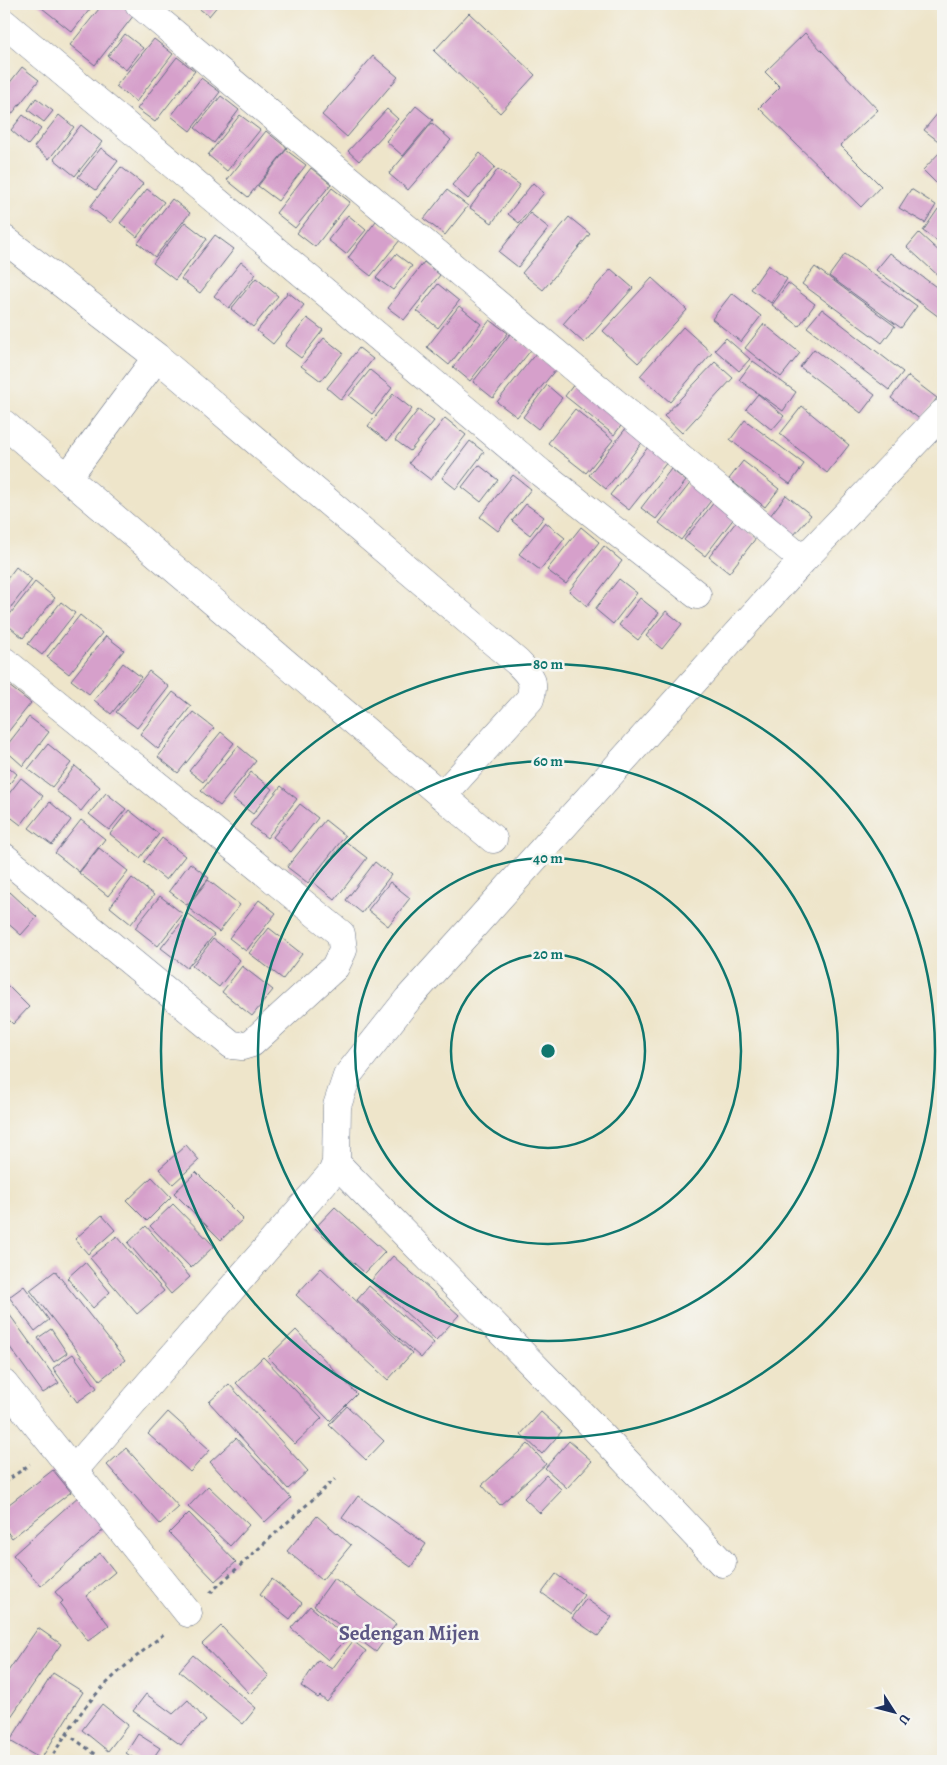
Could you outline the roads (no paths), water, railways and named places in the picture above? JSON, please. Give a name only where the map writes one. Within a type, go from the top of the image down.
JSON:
[{"type":"street","points":[[139,4],[803,560]]},
{"type":"street","points":[[4,23],[533,466],[697,595]]},
{"type":"street","points":[[4,239],[157,357],[529,674],[534,687],[530,699],[442,796]]},
{"type":"street","points":[[67,478],[157,357]]},
{"type":"street","points":[[74,1470],[332,1173],[336,1163],[337,1106],[347,1076],[408,999],[803,560],[943,413]]},
{"type":"street","points":[[4,424],[493,839]]},
{"type":"street","points":[[4,661],[341,934],[343,950],[336,967],[252,1043],[242,1046],[232,1045],[4,857]]},
{"type":"street","points":[[336,1163],[588,1421],[722,1563]]},
{"type":"street","points":[[4,1384],[188,1613]]},
{"type":"district","name":"Sedengan Mijen","points":[[409,1633]]}]
